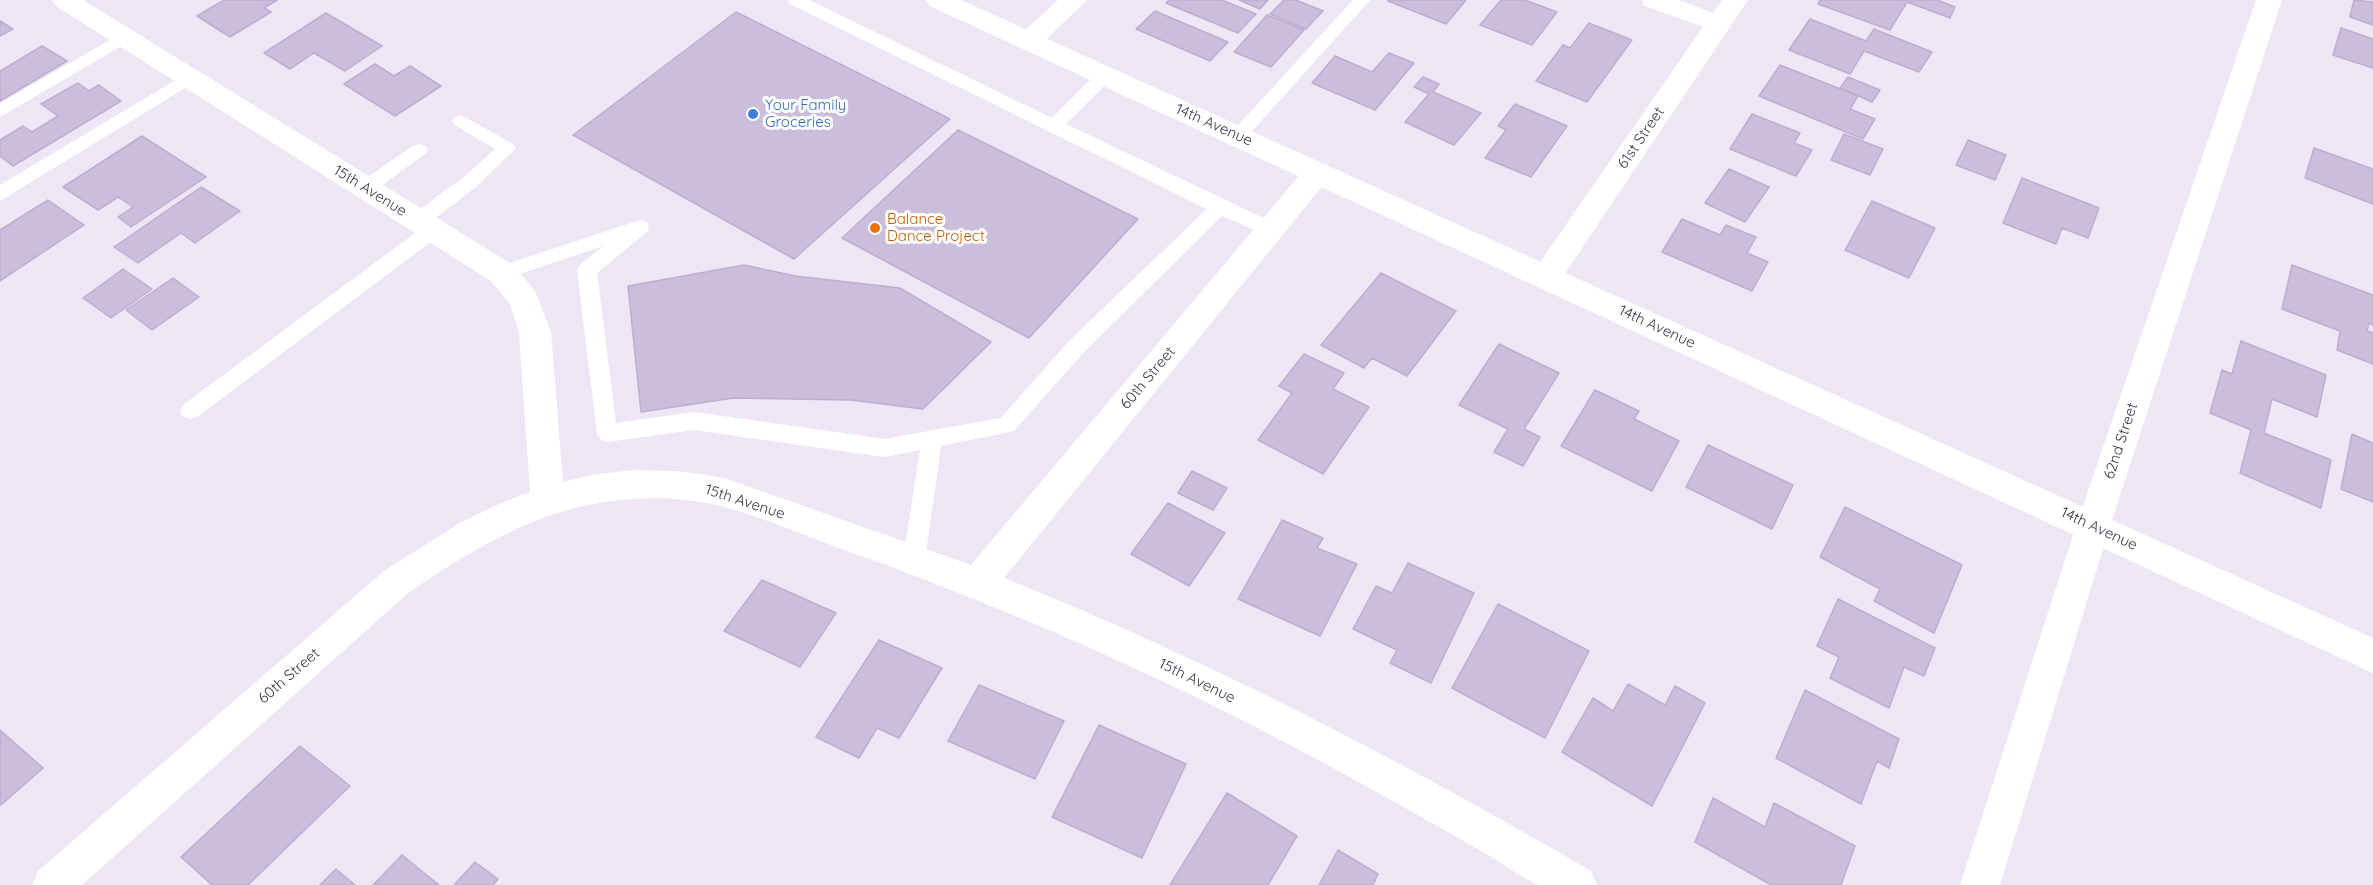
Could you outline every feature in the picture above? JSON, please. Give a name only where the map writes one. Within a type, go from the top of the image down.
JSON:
[{"type":"street","name":"15th Avenue","points":[[65,0],[502,273],[524,299],[535,332],[548,500],[602,487],[640,483],[696,486],[724,492],[978,583],[1131,649],[1311,736],[1500,839],[1577,885]]},
{"type":"street","name":"14th Avenue","points":[[939,0],[2373,656]]},
{"type":"street","points":[[1029,41],[1074,0]]},
{"type":"street","points":[[1654,0],[1719,24]]},
{"type":"street","name":"61st Street","points":[[1546,276],[1735,0]]},
{"type":"street","name":"62nd Street","points":[[1980,885],[2093,526],[2268,0]]},
{"type":"street","name":"60th Street","points":[[978,583],[1318,172]]},
{"type":"street","name":"60th Street","points":[[52,885],[396,582],[441,550],[506,514],[548,500]]},
{"type":"lane","points":[[796,0],[1270,230]]},
{"type":"lane","points":[[1238,136],[1362,0]]},
{"type":"lane","points":[[0,111],[124,37]]},
{"type":"lane","points":[[1054,126],[1105,75]]},
{"type":"lane","points":[[0,194],[189,78]]},
{"type":"lane","points":[[190,411],[426,225],[507,148],[461,121]]},
{"type":"lane","points":[[365,188],[419,150]]},
{"type":"lane","points":[[502,273],[640,227],[587,270],[607,433],[694,421],[884,448],[1007,425],[1077,346],[1220,207]]},
{"type":"lane","points":[[914,561],[932,439]]},
{"type":"building","points":[[224,0],[277,0],[264,8],[271,12],[230,37],[197,16]]},
{"type":"building","points":[[1169,0],[1222,0],[1256,14],[1238,33],[1166,3]]},
{"type":"building","points":[[1239,0],[1268,0],[1260,9]]},
{"type":"building","points":[[1284,0],[1296,0],[1323,11],[1306,29],[1270,14]]},
{"type":"building","points":[[1388,0],[1466,0],[1446,24],[1388,1]]},
{"type":"building","points":[[1501,0],[1525,0],[1557,12],[1532,45],[1480,25]]},
{"type":"building","points":[[1820,0],[1937,0],[1955,7],[1950,18],[1907,2],[1890,30],[1818,4]]},
{"type":"building","points":[[2354,0],[2373,2],[2373,25],[2350,17]]},
{"type":"building","points":[[1155,11],[1228,42],[1210,61],[1136,29]]},
{"type":"building","points":[[736,12],[950,119],[794,259],[573,135]]},
{"type":"building","points":[[326,13],[382,46],[345,71],[314,53],[290,69],[264,53]]},
{"type":"building","points":[[1267,15],[1304,30],[1271,67],[1234,52]]},
{"type":"building","points":[[1810,19],[1866,41],[1874,29],[1932,52],[1919,72],[1864,51],[1850,74],[1789,50]]},
{"type":"building","points":[[0,21],[13,29],[0,36]]},
{"type":"building","points":[[1589,23],[1632,40],[1587,102],[1536,81],[1563,45],[1570,48]]},
{"type":"building","points":[[2341,28],[2373,39],[2373,68],[2333,55]]},
{"type":"building","points":[[42,46],[67,61],[0,101],[0,71]]},
{"type":"building","points":[[1389,53],[1414,63],[1375,110],[1312,83],[1335,56],[1372,72]]},
{"type":"building","points":[[375,64],[394,76],[410,66],[441,86],[395,116],[344,84]]},
{"type":"building","points":[[1780,65],[1858,96],[1850,109],[1875,119],[1863,139],[1759,96]]},
{"type":"building","points":[[1423,77],[1439,84],[1433,92],[1481,113],[1454,145],[1405,122],[1429,94],[1414,87]]},
{"type":"building","points":[[1848,77],[1880,90],[1872,102],[1840,88]]},
{"type":"building","points":[[78,83],[89,91],[99,85],[121,101],[13,166],[0,156],[0,140],[23,126],[32,132],[58,116],[41,104]]},
{"type":"building","points":[[1515,104],[1567,126],[1531,177],[1485,158],[1506,130],[1498,126]]},
{"type":"building","points":[[1752,114],[1800,133],[1794,143],[1812,150],[1796,176],[1730,149]]},
{"type":"building","points":[[958,130],[1138,219],[1029,338],[842,238]]},
{"type":"building","points":[[1844,134],[1883,149],[1870,175],[1831,160]]},
{"type":"building","points":[[142,136],[206,177],[131,227],[118,217],[133,207],[118,197],[98,210],[63,187]]},
{"type":"building","points":[[1968,140],[2006,155],[1995,180],[1956,165]]},
{"type":"building","points":[[2314,148],[2373,169],[2373,204],[2305,178]]},
{"type":"building","points":[[1729,169],[1769,187],[1745,222],[1705,203]]},
{"type":"building","points":[[2022,178],[2099,208],[2088,238],[2062,228],[2056,244],[2003,223]]},
{"type":"building","points":[[201,187],[240,211],[195,243],[181,233],[138,263],[114,247]]},
{"type":"building","points":[[48,200],[84,225],[0,281],[0,230]]},
{"type":"building","points":[[1872,201],[1935,228],[1909,278],[1845,250]]},
{"type":"building","points":[[1682,219],[1720,235],[1726,225],[1756,237],[1747,253],[1768,262],[1752,291],[1662,252]]},
{"type":"building","points":[[744,265],[795,276],[900,288],[991,342],[923,409],[850,400],[733,398],[641,412],[628,286]]},
{"type":"building","points":[[2292,265],[2373,295],[2373,325],[2369,323],[2367,331],[2373,333],[2373,364],[2337,350],[2340,331],[2282,309]]},
{"type":"building","points":[[123,269],[152,289],[111,318],[83,298]]},
{"type":"building","points":[[1381,273],[1456,311],[1407,376],[1372,358],[1364,368],[1321,345]]},
{"type":"building","points":[[173,278],[199,297],[152,330],[126,310]]},
{"type":"building","points":[[2241,341],[2326,375],[2317,417],[2272,399],[2264,433],[2331,460],[2321,508],[2240,473],[2251,430],[2210,413],[2222,370],[2232,374]]},
{"type":"building","points":[[1499,344],[1559,373],[1524,429],[1540,437],[1523,466],[1494,452],[1508,429],[1459,405]]},
{"type":"building","points":[[1304,354],[1344,373],[1333,389],[1369,407],[1323,474],[1258,440],[1292,393],[1279,386]]},
{"type":"building","points":[[1595,390],[1639,411],[1634,419],[1679,441],[1652,491],[1561,446]]},
{"type":"building","points":[[2352,434],[2373,443],[2373,502],[2341,489]]},
{"type":"building","points":[[1708,445],[1793,485],[1772,529],[1686,487]]},
{"type":"building","points":[[1192,471],[1227,488],[1213,510],[1178,493]]},
{"type":"building","points":[[1168,503],[1225,533],[1189,586],[1131,554]]},
{"type":"building","points":[[1845,507],[1962,565],[1934,633],[1874,601],[1880,589],[1820,557]]},
{"type":"building","points":[[1282,520],[1323,538],[1317,548],[1357,564],[1320,636],[1238,599]]},
{"type":"building","points":[[1408,563],[1474,593],[1431,683],[1390,663],[1397,650],[1353,629],[1376,586],[1392,593]]},
{"type":"building","points":[[762,580],[836,613],[800,667],[724,631]]},
{"type":"building","points":[[1838,599],[1935,648],[1924,676],[1904,667],[1889,708],[1830,678],[1839,657],[1817,646]]},
{"type":"building","points":[[1498,604],[1589,651],[1545,738],[1452,688]]},
{"type":"building","points":[[879,640],[942,668],[899,738],[877,728],[859,758],[816,737]]},
{"type":"building","points":[[1628,684],[1665,705],[1675,686],[1705,703],[1652,806],[1562,752],[1593,698],[1613,711]]},
{"type":"building","points":[[979,685],[1064,721],[1035,779],[948,741]]},
{"type":"building","points":[[1805,690],[1899,739],[1889,768],[1877,761],[1861,804],[1776,758]]},
{"type":"building","points":[[1099,725],[1186,764],[1142,858],[1052,817]]},
{"type":"building","points":[[0,730],[43,768],[1,805],[0,804]]},
{"type":"building","points":[[300,746],[350,786],[248,885],[212,885],[181,857]]},
{"type":"building","points":[[1227,793],[1297,836],[1268,885],[1170,885]]},
{"type":"building","points":[[1713,798],[1765,827],[1774,803],[1855,846],[1841,885],[1771,885],[1695,842]]},
{"type":"building","points":[[1338,850],[1378,874],[1373,885],[1319,885]]},
{"type":"building","points":[[402,855],[439,885],[373,885]]},
{"type":"building","points":[[475,862],[498,879],[493,885],[454,885]]},
{"type":"building","points":[[336,869],[355,885],[320,885]]},
{"type":"place","name":"Your Family Groceries","points":[[753,114]]},
{"type":"place","name":"Balance Dance Project","points":[[875,228]]}]
